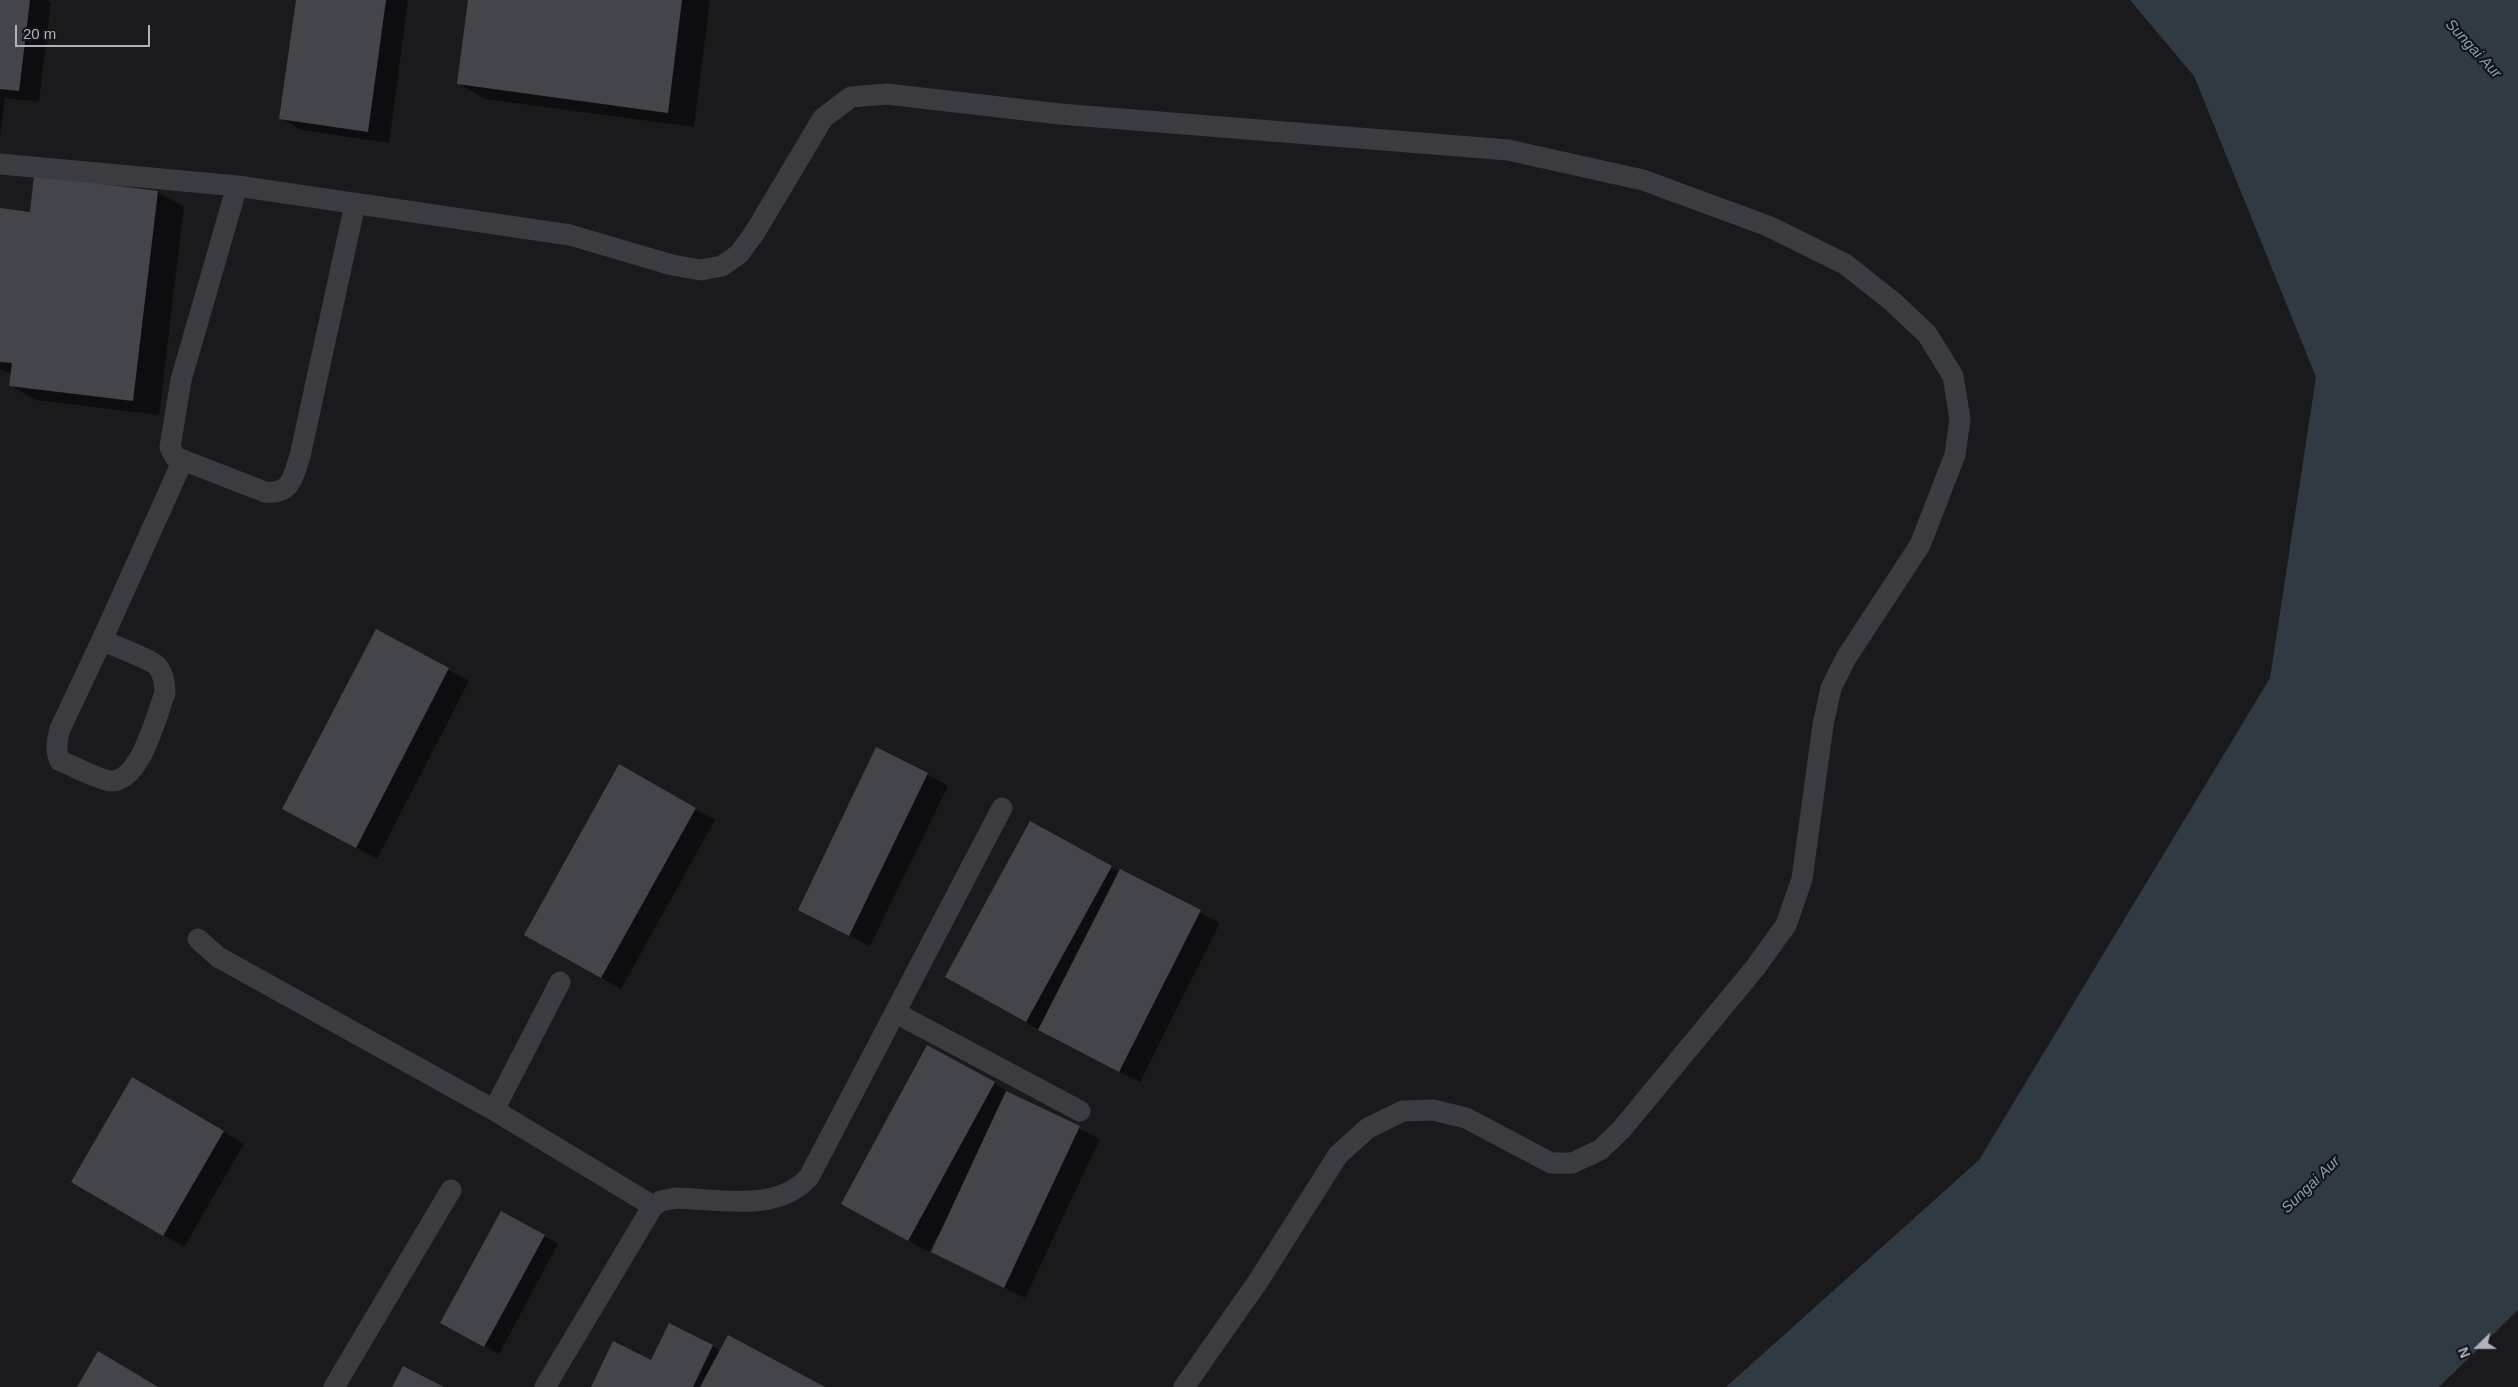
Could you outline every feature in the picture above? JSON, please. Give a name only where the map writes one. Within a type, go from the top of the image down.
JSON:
[{"type":"lane","points":[[0,164],[237,186],[570,235],[672,265],[701,270],[722,266],[738,254],[755,232],[823,118],[851,97],[887,94],[1060,114],[1508,150],[1643,180],[1768,226],[1845,264],[1893,302],[1926,334],[1953,376],[1960,420],[1955,456],[1920,545],[1846,658],[1831,688],[1823,725],[1802,879],[1786,925],[1756,968],[1620,1130],[1600,1150],[1572,1163],[1551,1162],[1466,1118],[1433,1110],[1403,1111],[1368,1128],[1338,1156],[1260,1280],[1184,1387]]},
{"type":"lane","points":[[237,186],[181,380],[170,447],[175,457],[265,492],[281,492],[291,483],[300,456],[355,204]]},
{"type":"lane","points":[[102,640],[157,665],[164,676],[165,685],[165,693],[136,765],[126,777],[110,781],[60,761],[57,755],[56,743],[60,729],[183,460]]},
{"type":"lane","points":[[545,1387],[653,1206],[661,1201],[676,1198],[764,1200],[787,1195],[800,1187],[809,1177],[1002,808]]},
{"type":"lane","points":[[198,939],[218,957],[494,1110],[653,1206]]},
{"type":"lane","points":[[494,1110],[560,982]]},
{"type":"lane","points":[[896,1013],[1080,1111]]},
{"type":"lane","points":[[334,1387],[451,1190]]},
{"type":"water","name":"Sungai Aur","points":[[2130,0],[2518,0],[2518,1310],[2439,1387],[1726,1387],[1979,1160],[2270,678],[2316,377],[2194,76]]},
{"type":"building","points":[[0,0],[30,0],[19,91],[0,89]]},
{"type":"building","points":[[296,0],[386,0],[368,132],[279,119]]},
{"type":"building","points":[[468,0],[682,0],[668,113],[457,84]]},
{"type":"building","points":[[34,175],[158,191],[133,401],[9,386],[12,363],[0,362],[0,208],[30,212]]},
{"type":"building","points":[[376,629],[449,668],[356,848],[282,809]]},
{"type":"building","points":[[876,747],[928,773],[849,936],[798,910]]},
{"type":"building","points":[[619,764],[696,808],[601,978],[524,935]]},
{"type":"building","points":[[1030,821],[1112,866],[1026,1022],[945,977]]},
{"type":"building","points":[[1120,869],[1201,910],[1119,1072],[1038,1030]]},
{"type":"building","points":[[927,1045],[995,1082],[908,1241],[841,1204]]},
{"type":"building","points":[[132,1077],[224,1131],[163,1236],[71,1182]]},
{"type":"building","points":[[1006,1091],[1080,1126],[1004,1288],[931,1252]]},
{"type":"building","points":[[501,1211],[545,1235],[484,1347],[440,1323]]},
{"type":"building","points":[[669,1323],[713,1345],[693,1387],[591,1387],[613,1341],[651,1360]]},
{"type":"building","points":[[728,1335],[825,1387],[700,1387]]},
{"type":"building","points":[[98,1351],[158,1387],[77,1387]]},
{"type":"building","points":[[403,1366],[444,1387],[392,1387]]}]
